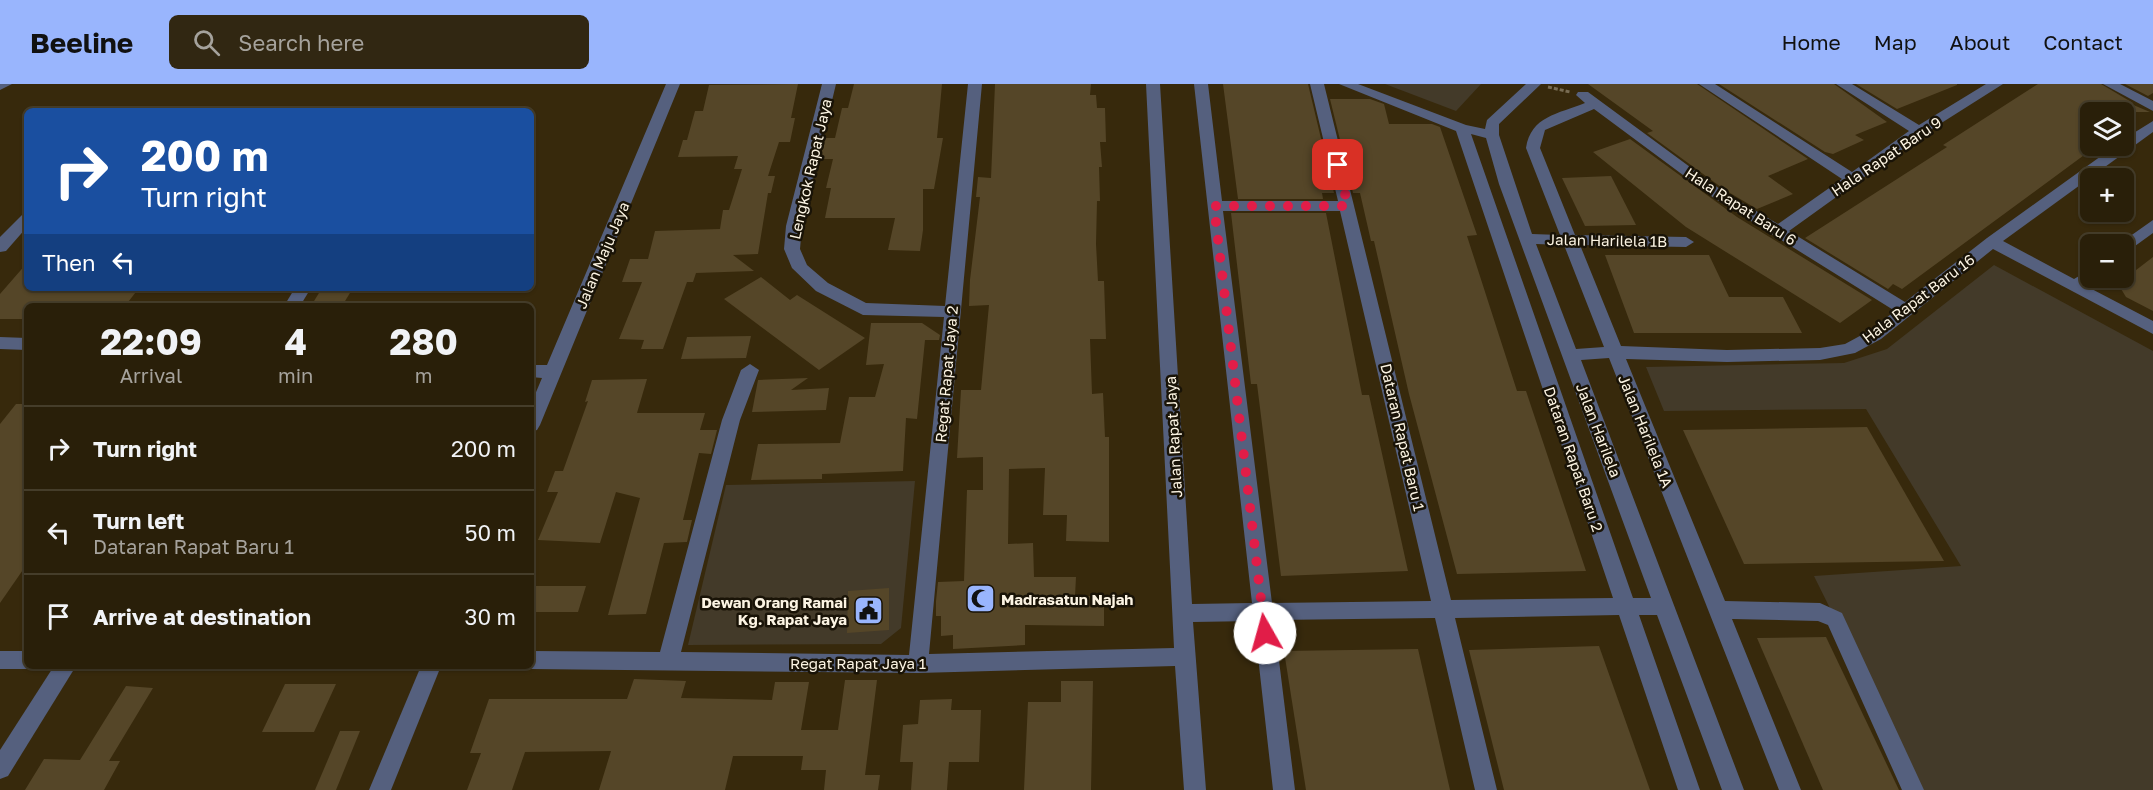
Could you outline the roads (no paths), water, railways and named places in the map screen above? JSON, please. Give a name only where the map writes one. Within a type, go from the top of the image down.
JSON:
[{"type":"street","points":[[0,86],[5,84]]},
{"type":"street","name":"Jalan Maju Jaya","points":[[534,418],[673,84]]},
{"type":"street","name":"Lengkok Rapat Jaya","points":[[829,84],[794,226],[792,249],[800,268],[822,287],[863,309],[951,312]]},
{"type":"street","name":"Regat Rapat Jaya 2","points":[[918,664],[975,84]]},
{"type":"street","name":"Jalan Rapat Jaya","points":[[1153,84],[1182,613],[1195,790]]},
{"type":"street","points":[[1201,84],[1284,790]]},
{"type":"street","name":"Dataran Rapat Baru 1","points":[[1317,84],[1445,610],[1486,790]]},
{"type":"street","points":[[1346,84],[1462,128],[1492,135],[1492,123],[1538,85]]},
{"type":"street","points":[[1706,84],[1851,178]]},
{"type":"street","points":[[1843,84],[1919,131]]},
{"type":"street","points":[[2110,84],[2153,107]]},
{"type":"street","name":"Hala Rapat Baru 9","points":[[1779,231],[1851,178],[1988,86]]},
{"type":"street","name":"Hala Rapat Baru 6","points":[[1589,99],[1719,195],[1904,309]]},
{"type":"street","name":"Jalan Harilela 1A","points":[[1589,99],[1540,127],[1535,135],[1533,148],[1790,790]]},
{"type":"street","name":"Hala Rapat Baru 16","points":[[1571,355],[1614,352],[1727,356],[1820,354],[1849,349],[1875,334],[1992,242],[2153,125]]},
{"type":"street","name":"Dataran Rapat Baru 2","points":[[1462,128],[1624,608],[1689,790]]},
{"type":"street","name":"Jalan Harilela","points":[[1492,135],[1506,184],[1666,606],[1733,790]]},
{"type":"street","points":[[1214,206],[1348,206]]},
{"type":"street","points":[[0,247],[24,221]]},
{"type":"street","points":[[2134,241],[2153,225]]},
{"type":"street","name":"Jalan Harilela 1B","points":[[1527,239],[1686,242]]},
{"type":"street","points":[[1992,242],[2153,328]]},
{"type":"street","points":[[2075,286],[2080,282]]},
{"type":"street","points":[[0,343],[24,344]]},
{"type":"street","points":[[669,661],[731,420],[750,370]]},
{"type":"street","points":[[534,371],[553,372]]},
{"type":"street","points":[[1182,613],[1666,606]]},
{"type":"street","points":[[1718,610],[1820,612],[1835,619],[1913,790]]},
{"type":"street","name":"Regat Rapat Jaya 1","points":[[534,660],[918,664],[1186,657]]},
{"type":"street","points":[[0,660],[24,660]]},
{"type":"street","points":[[0,769],[64,669]]},
{"type":"street","points":[[380,790],[430,669]]},
{"type":"place","name":"Madrasatun Najah","points":[[980,599]]},
{"type":"place","name":"Dewan Orang Ramai Kg. Rapat Jaya","points":[[868,611]]}]
